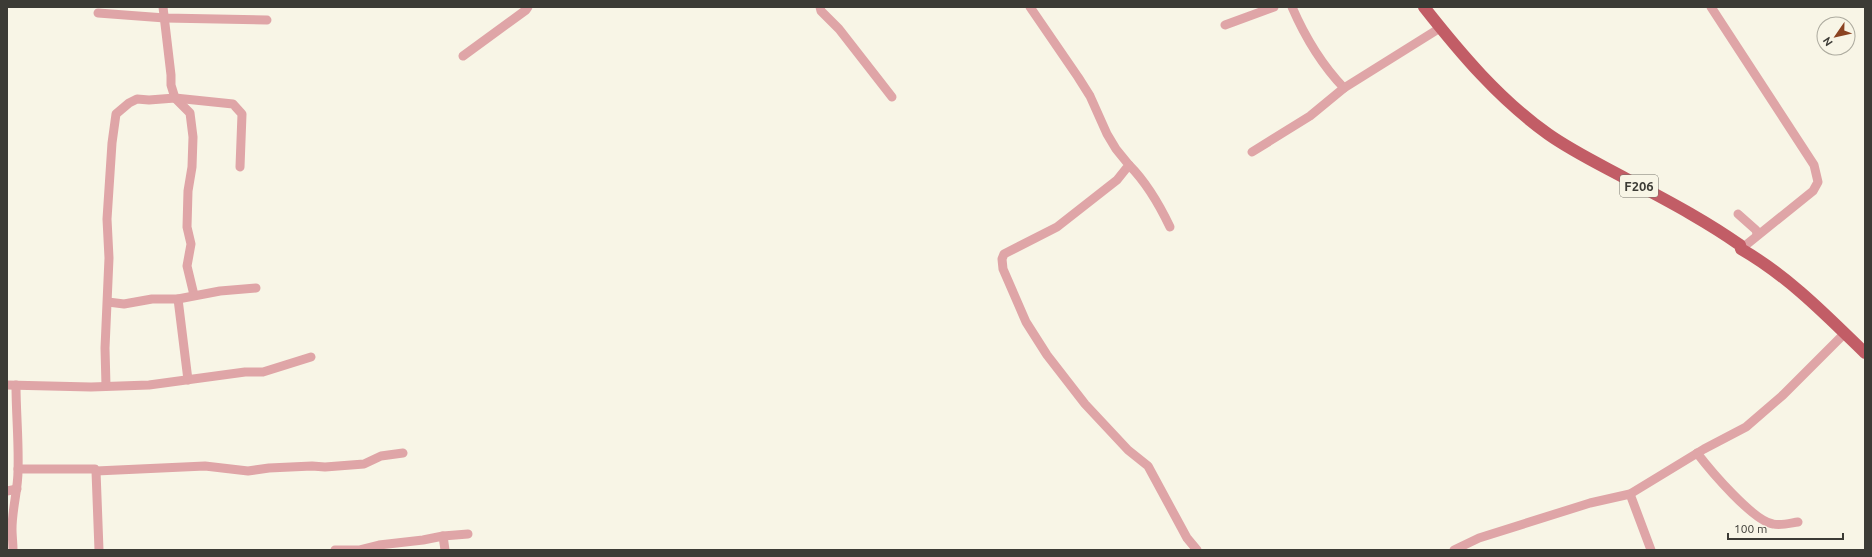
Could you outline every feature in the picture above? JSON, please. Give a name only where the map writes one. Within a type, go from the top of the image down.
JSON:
[{"type":"main road","name":"F206","points":[[1424,7],[1488,84],[1548,134],[1577,153],[1713,226],[1740,245],[1740,249],[1764,262],[1797,288],[1865,353]]},
{"type":"street","points":[[163,7],[171,85],[175,98],[190,113],[193,137],[188,213],[188,227],[191,244],[187,266],[194,295]]},
{"type":"street","points":[[463,56],[528,7]]},
{"type":"street","points":[[820,7],[821,12],[839,29],[892,97]]},
{"type":"street","points":[[1030,7],[1078,76],[1090,96],[1107,134],[1116,149],[1139,176],[1156,200],[1170,227]]},
{"type":"street","points":[[1225,25],[1274,7]]},
{"type":"street","points":[[1292,7],[1313,49],[1331,74],[1344,88]]},
{"type":"street","points":[[1711,7],[1814,165],[1818,182],[1813,191],[1740,249]]},
{"type":"street","points":[[98,13],[165,18],[267,20]]},
{"type":"street","points":[[1252,152],[1310,116],[1344,88],[1440,28]]},
{"type":"street","points":[[106,386],[105,348],[109,258],[107,219],[112,143],[116,114],[125,106],[137,99],[149,100],[175,98],[230,103],[236,106],[242,114],[240,168]]},
{"type":"street","points":[[1129,165],[1117,180],[1057,227],[1004,254],[1002,264],[1026,322],[1047,356],[1085,404],[1128,450],[1148,466],[1187,538],[1197,550]]},
{"type":"street","points":[[1738,214],[1756,230],[1757,234]]},
{"type":"street","points":[[108,302],[124,304],[152,299],[178,299],[194,295],[256,288]]},
{"type":"street","points":[[178,299],[188,380]]},
{"type":"street","points":[[1457,549],[1479,538],[1590,502],[1630,494],[1697,453],[1746,427],[1783,395],[1845,333]]},
{"type":"street","points":[[14,550],[9,527],[18,489],[18,443],[12,385],[149,385],[245,372],[263,372],[311,357]]},
{"type":"street","points":[[18,469],[95,469],[96,471],[205,466],[248,471],[269,468],[312,466],[325,467],[364,464],[381,456],[403,453]]},
{"type":"street","points":[[1697,453],[1721,484],[1757,515],[1773,524],[1798,522]]},
{"type":"street","points":[[96,471],[100,550]]},
{"type":"street","points":[[7,491],[18,489]]},
{"type":"street","points":[[1630,494],[1651,550]]},
{"type":"street","points":[[335,550],[359,550],[379,545],[468,534]]},
{"type":"street","points":[[443,536],[445,550]]}]
